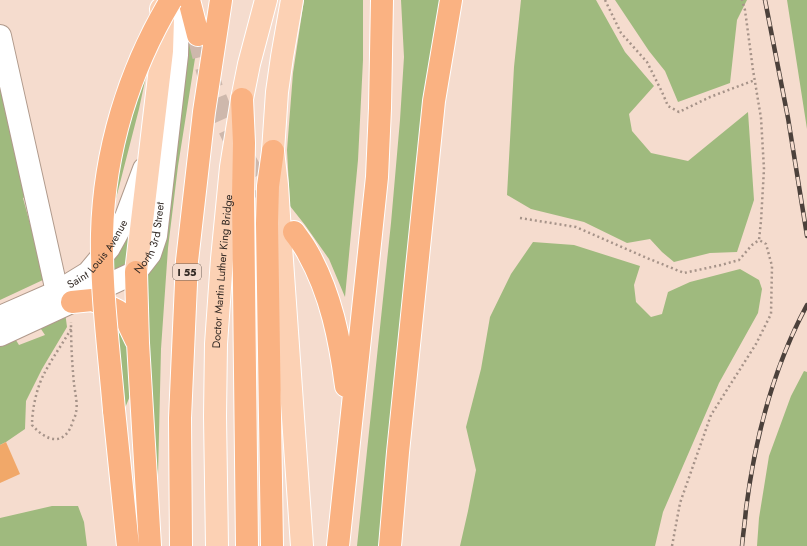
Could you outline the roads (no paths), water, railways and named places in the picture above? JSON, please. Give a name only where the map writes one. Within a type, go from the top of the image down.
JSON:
[{"type":"highway","points":[[128,546],[114,410],[103,271],[102,233],[104,200],[108,168],[115,133],[127,94],[142,56],[159,20],[171,0]]},
{"type":"highway","points":[[189,0],[198,35]]},
{"type":"highway","name":"I 55","points":[[182,546],[180,418],[187,261],[204,112],[221,0]]},
{"type":"highway","points":[[338,546],[376,177],[380,108],[382,0]]},
{"type":"highway","points":[[390,546],[398,452],[434,109],[451,0]]},
{"type":"highway","points":[[242,100],[244,143],[243,197],[247,546]]},
{"type":"highway","points":[[272,151],[268,186],[267,223],[272,546]]},
{"type":"highway","points":[[294,232],[310,257],[326,293],[338,336],[350,425]]},
{"type":"highway","points":[[136,272],[138,343],[150,546]]},
{"type":"highway","points":[[65,297],[92,300],[118,311],[126,319],[138,343]]},
{"type":"main road","name":"North 3rd Street","points":[[136,272],[162,51],[163,19],[159,0]]},
{"type":"main road","name":"Doctor Martin Luther King Bridge","points":[[217,546],[215,416],[216,344],[222,259],[231,167],[242,100],[249,64],[266,0]]},
{"type":"main road","points":[[292,0],[278,85],[272,151],[277,185],[302,546]]},
{"type":"street","name":"North 3rd Street","points":[[136,272],[150,254],[156,236],[177,55],[178,16],[176,0]]},
{"type":"street","points":[[0,36],[65,297]]},
{"type":"street","name":"Saint Louis Avenue","points":[[0,335],[65,297],[88,273],[108,248],[126,217],[151,149]]},
{"type":"street","name":"Saint Louis Avenue","points":[[0,317],[65,297],[136,272]]},
{"type":"tunnel","points":[[198,35],[213,91],[227,124],[249,167],[275,205]]},
{"type":"railway","points":[[765,0],[788,118],[807,236]]},
{"type":"railway","points":[[742,546],[750,482],[760,430],[767,404],[784,353],[807,305]]}]
